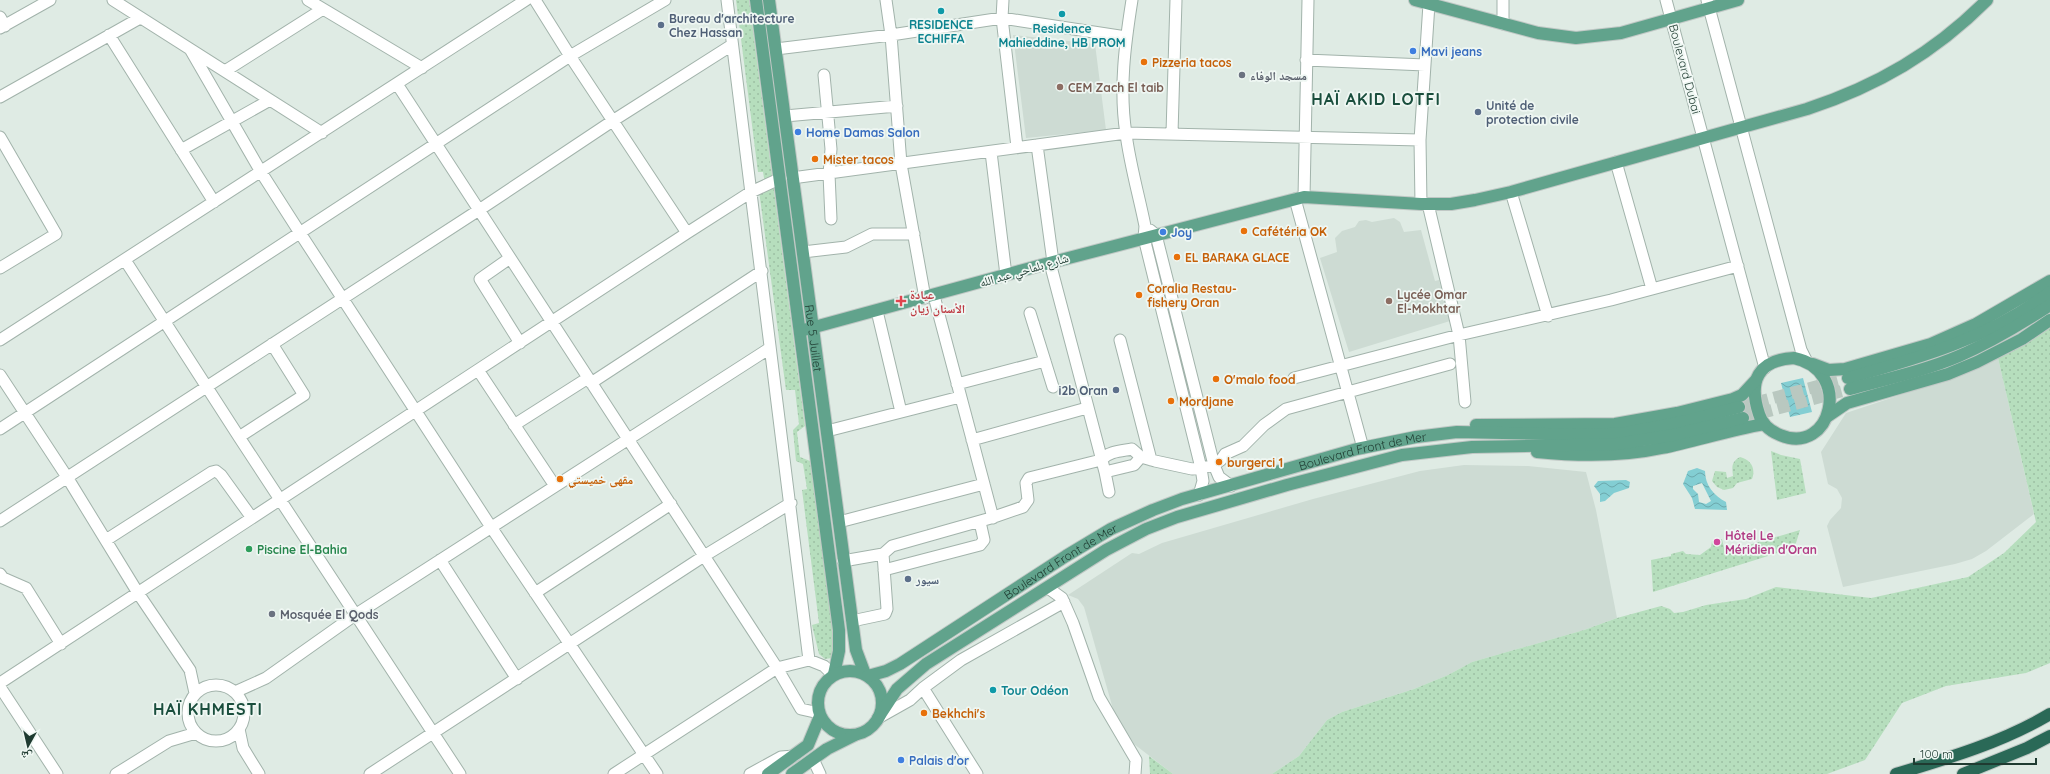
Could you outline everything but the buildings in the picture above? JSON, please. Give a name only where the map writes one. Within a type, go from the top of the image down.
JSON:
[{"type":"highway","points":[[1896,774],[1982,746],[2033,724],[2050,714]]},
{"type":"highway","points":[[1963,774],[2028,748],[2050,736]]},
{"type":"main road","name":"Rue 5 Juillet","points":[[756,0],[839,630],[839,651],[833,674]]},
{"type":"main road","name":"Rue 5 Juillet","points":[[769,0],[843,561],[856,650],[866,675]]},
{"type":"main road","points":[[1415,0],[1538,33],[1576,38],[1620,33],[1671,19],[1708,4],[1738,0]]},
{"type":"main road","name":"شارع بلماحي عبد الله","points":[[800,331],[1006,275],[1145,232],[1156,235],[1300,198],[1451,204],[1511,192],[1813,107],[1840,98],[1873,84],[1937,45],[1964,23],[1987,0]]},
{"type":"main road","points":[[1416,437],[1442,429],[1467,425],[1586,425],[1645,420],[1733,399],[1742,395],[1772,362],[1783,358],[1794,358],[1829,370],[1845,369],[1931,344],[1976,324],[2050,281]]},
{"type":"main road","points":[[2050,292],[2013,316],[1965,341],[1849,383],[1929,367],[1958,357],[2010,330],[2050,305]]},
{"type":"main road","points":[[1755,381],[1756,405],[1764,424],[1773,432],[1785,437],[1802,438],[1809,436],[1820,428],[1828,416],[1842,405],[1948,374],[2006,348],[2050,320]]},
{"type":"main road","points":[[1809,362],[1825,380],[1830,397],[1828,416]]},
{"type":"main road","name":"Boulevard Front de Mer","points":[[866,675],[886,671],[900,664],[1066,556],[1111,529],[1153,510],[1199,494],[1363,448],[1416,437],[1457,432],[1591,435],[1626,433],[1741,412],[1672,435],[1617,444],[1472,446]]},
{"type":"main road","points":[[792,774],[827,749],[868,730],[878,718],[897,689],[914,673],[1106,550],[1146,529],[1177,517],[1287,484],[1402,455],[1472,446],[1560,454],[1622,454],[1666,447],[1764,424]]},
{"type":"main road","points":[[858,734],[849,735],[832,730],[819,715],[817,706],[819,691],[822,684],[833,674],[852,670],[866,675],[874,681],[881,695],[882,703],[878,718]]},
{"type":"main road","points":[[768,774],[808,745],[819,715]]},
{"type":"street","points":[[2,24],[50,0]]},
{"type":"street","points":[[113,0],[322,133]]},
{"type":"street","points":[[308,0],[422,68]]},
{"type":"street","points":[[0,340],[526,0]]},
{"type":"street","points":[[535,0],[570,56],[614,120],[687,233]]},
{"type":"street","points":[[0,428],[570,56],[665,0]]},
{"type":"street","points":[[727,0],[762,271],[770,348],[791,503],[809,660]]},
{"type":"street","points":[[886,0],[891,35],[901,164],[914,234],[929,297],[957,384],[993,518]]},
{"type":"street","points":[[1003,0],[1002,18],[1017,147]]},
{"type":"street","points":[[1132,0],[1126,37],[1123,72],[1126,133],[1145,232],[1202,468],[1203,481],[1199,494]]},
{"type":"street","points":[[1172,133],[1176,0]]},
{"type":"street","points":[[1503,0],[1503,24]]},
{"type":"street","name":"Boulevard Dubai","points":[[1666,0],[1765,368]]},
{"type":"street","points":[[1304,1],[1306,60],[1305,136],[1300,198],[1363,448]]},
{"type":"street","points":[[1429,4],[1420,140],[1425,204],[1459,334],[1465,402]]},
{"type":"street","points":[[1708,4],[1801,350],[1809,362]]},
{"type":"street","points":[[224,71],[323,9]]},
{"type":"street","points":[[0,97],[140,18]]},
{"type":"street","points":[[776,50],[891,35],[1002,18],[1126,37]]},
{"type":"street","points":[[109,36],[214,202]]},
{"type":"street","points":[[0,521],[479,210],[614,120],[732,45]]},
{"type":"street","points":[[190,49],[261,172],[300,233],[417,410],[491,527],[657,774]]},
{"type":"street","points":[[1306,60],[1425,65]]},
{"type":"street","points":[[824,75],[831,149],[829,174],[831,220]]},
{"type":"street","points":[[397,84],[671,504],[777,668],[801,709],[819,715]]},
{"type":"street","points":[[181,150],[270,100]]},
{"type":"street","points":[[785,116],[897,106]]},
{"type":"street","points":[[792,178],[1126,133],[1305,136],[1420,140]]},
{"type":"street","points":[[0,137],[56,234],[1,264]]},
{"type":"street","points":[[1037,145],[1051,262],[1109,492]]},
{"type":"street","points":[[991,152],[1006,275]]},
{"type":"street","points":[[1616,162],[1652,289]]},
{"type":"street","points":[[0,683],[687,233],[752,192],[779,179]]},
{"type":"street","points":[[1511,192],[1548,316]]},
{"type":"street","points":[[803,252],[846,247],[872,234],[914,234]]},
{"type":"street","points":[[1156,235],[1214,464],[1219,477],[1231,486]]},
{"type":"street","points":[[510,258],[480,279],[520,343]]},
{"type":"street","points":[[125,260],[460,774]]},
{"type":"street","points":[[1294,378],[1459,334],[1548,316],[1738,266]]},
{"type":"street","points":[[514,425],[590,380],[762,271]]},
{"type":"street","points":[[876,311],[901,412]]},
{"type":"street","points":[[1030,313],[1053,387]]},
{"type":"street","points":[[1120,340],[1146,458]]},
{"type":"street","points":[[239,437],[304,394],[272,344]]},
{"type":"street","points":[[235,692],[258,683],[355,615],[770,348]]},
{"type":"street","points":[[957,384],[1045,361]]},
{"type":"street","points":[[843,561],[883,554],[892,546],[980,522],[1025,506],[1028,500],[1026,483],[1029,478],[1101,460],[1105,455],[1117,451],[1132,449],[1146,458],[1192,470],[1202,468],[1214,464],[1221,460],[1225,454],[1243,446],[1264,425],[1286,409],[1450,364]]},
{"type":"street","points":[[478,370],[555,486]]},
{"type":"street","points":[[0,375],[67,477],[138,593],[191,673],[195,693]]},
{"type":"street","points":[[827,431],[960,397]]},
{"type":"street","points":[[972,440],[1087,408]]},
{"type":"street","points":[[1105,472],[1134,465],[1146,458]]},
{"type":"street","points":[[106,540],[212,472],[216,471],[221,475],[252,518]]},
{"type":"street","points":[[839,522],[984,484]]},
{"type":"street","points":[[370,774],[704,556],[791,503]]},
{"type":"street","points":[[535,593],[671,504]]},
{"type":"street","points":[[884,570],[980,545],[984,540],[980,522]]},
{"type":"street","points":[[852,621],[885,614],[887,609],[883,554]]},
{"type":"street","points":[[440,560],[517,679]]},
{"type":"street","points":[[0,574],[3,578],[26,588],[61,644]]},
{"type":"street","points":[[1048,588],[1062,598],[1074,623],[1099,697],[1136,760],[1135,774]]},
{"type":"street","points":[[878,718],[910,700],[923,688],[961,660],[1064,602]]},
{"type":"street","points":[[614,774],[777,668],[809,660],[824,666],[833,674]]},
{"type":"street","points":[[191,673],[209,685]]},
{"type":"street","points":[[242,703],[258,683]]},
{"type":"street","points":[[175,738],[188,719],[189,703],[195,693],[209,685],[223,685],[235,692],[242,703],[244,714],[239,730],[243,748],[259,774]]},
{"type":"street","points":[[0,687],[56,774]]},
{"type":"street","points":[[923,688],[977,774]]},
{"type":"street","points":[[188,719],[196,733],[201,737],[214,741],[226,739],[239,730]]},
{"type":"street","points":[[116,774],[175,738],[196,733]]},
{"type":"street","points":[[226,739],[243,748]]},
{"type":"street","points":[[750,774],[782,757],[794,756]]},
{"type":"street","points":[[813,759],[820,774]]},
{"type":"shaded area","name":"CEM Zach El taib","points":[[1013,35],[1095,44],[1106,130],[1026,138]]},
{"type":"shaded area","name":"Lycée Omar El-Mokhtar","points":[[1394,218],[1400,222],[1404,232],[1421,230],[1435,281],[1439,280],[1450,321],[1349,352],[1320,258],[1337,252],[1335,238],[1342,231],[1355,227],[1359,221],[1366,220],[1372,222]]},
{"type":"shaded area","points":[[1998,358],[2034,514],[1986,551],[1972,559],[1955,564],[1843,587],[1827,526],[1830,520],[1841,508],[1842,498],[1837,489],[1828,484],[1821,452],[1846,413],[1948,379]]},
{"type":"shaded area","points":[[1464,465],[1528,466],[1586,472],[1596,510],[1617,618],[1584,630],[1472,662],[1448,675],[1414,689],[1342,712],[1327,720],[1299,756],[1272,774],[1173,774],[1134,744],[1113,709],[1084,607],[1078,599],[1068,595],[1132,553],[1139,554],[1162,543],[1313,499],[1420,471]]},
{"type":"green space","points":[[736,0],[749,0],[805,426],[797,432],[800,457],[810,461],[833,633],[834,646],[832,658],[825,659],[819,654],[812,625],[819,623],[802,490],[807,489],[803,464],[796,461],[793,430],[799,424],[795,390],[786,390],[759,191],[766,190],[763,172],[758,172]]},
{"type":"green space","points":[[2050,327],[2050,663],[2026,673],[1946,686],[1902,703],[1865,760],[1827,774],[1272,774],[1299,756],[1327,720],[1342,712],[1414,689],[1448,675],[1472,662],[1584,630],[1617,618],[1661,606],[1670,609],[1674,613],[1683,612],[1706,605],[1746,599],[1776,587],[1871,598],[1968,577],[2004,553],[2036,522],[1998,358]]},
{"type":"green space","points":[[1771,451],[1800,459],[1806,493],[1777,500]]},
{"type":"green space","points":[[1740,457],[1750,462],[1752,465],[1752,479],[1737,483],[1733,488],[1724,490],[1717,487],[1712,481],[1715,471],[1726,472],[1727,478],[1733,476],[1733,465]]},
{"type":"green space","points":[[1800,530],[1796,543],[1790,549],[1653,592],[1651,560],[1671,556],[1671,554],[1683,551],[1686,554],[1700,555],[1711,547],[1712,541],[1722,539],[1725,552]]},
{"type":"green space","points":[[1149,756],[1173,774],[1150,774]]},
{"type":"water","points":[[1803,378],[1812,412],[1790,417],[1781,383]]},
{"type":"water","points":[[1697,468],[1705,471],[1708,485],[1718,497],[1726,502],[1727,510],[1695,509],[1692,498],[1683,484],[1688,471]],"holes":[[[1702,483],[1711,501],[1706,504],[1699,502],[1698,494],[1693,489],[1693,486]]]},
{"type":"water","points":[[1626,480],[1630,482],[1629,488],[1614,493],[1605,501],[1600,502],[1600,494],[1594,486],[1598,481]]},
{"type":"tunnel","points":[[1739,407],[1848,378]]},
{"type":"tunnel","points":[[1743,418],[1850,389]]},
{"type":"place","name":"RESIDENCE ECHIFFA","points":[[941,11]]},
{"type":"place","name":"Residence Mahieddine, HB PROM","points":[[1062,14]]},
{"type":"place","name":"Bureau d'architecture Chez Hassan","points":[[661,25]]},
{"type":"place","name":"Mavi jeans","points":[[1413,51]]},
{"type":"place","name":"Pizzeria tacos","points":[[1144,62]]},
{"type":"place","name":"مسجد الوفاء","points":[[1242,75]]},
{"type":"place","name":"CEM Zach El taib","points":[[1060,87]]},
{"type":"place","name":"Unité de protection civile","points":[[1478,112]]},
{"type":"place","name":"Home Damas Salon","points":[[798,132]]},
{"type":"place","name":"Mister tacos","points":[[815,159]]},
{"type":"place","name":"Cafétéria OK","points":[[1244,231]]},
{"type":"place","name":"Joy","points":[[1163,232]]},
{"type":"place","name":"EL BARAKA GLACE","points":[[1177,257]]},
{"type":"place","name":"Coralia Restau- fishery Oran","points":[[1139,295]]},
{"type":"place","name":"عيادة الأسنان زيان","points":[[901,301]]},
{"type":"place","name":"Lycée Omar El-Mokhtar","points":[[1389,301]]},
{"type":"place","name":"O'malo food","points":[[1216,379]]},
{"type":"place","name":"i2b Oran","points":[[1116,390]]},
{"type":"place","name":"Mordjane","points":[[1171,401]]},
{"type":"place","name":"burgerci 1","points":[[1219,462]]},
{"type":"place","name":"مقهى خميستي","points":[[560,479]]},
{"type":"place","name":"Hôtel Le Méridien d'Oran","points":[[1717,542]]},
{"type":"place","name":"Piscine El-Bahia","points":[[249,549]]},
{"type":"place","name":"سيور","points":[[908,579]]},
{"type":"place","name":"Mosquée El Qods","points":[[272,614]]},
{"type":"place","name":"Tour Odéon","points":[[993,690]]},
{"type":"place","name":"Bekhchi's","points":[[924,713]]},
{"type":"place","name":"Palais d'or","points":[[901,760]]},
{"type":"district","name":"HAÏ AKID LOTFI","points":[[1376,99]]},
{"type":"district","name":"HAÏ KHMESTI","points":[[208,709]]}]
